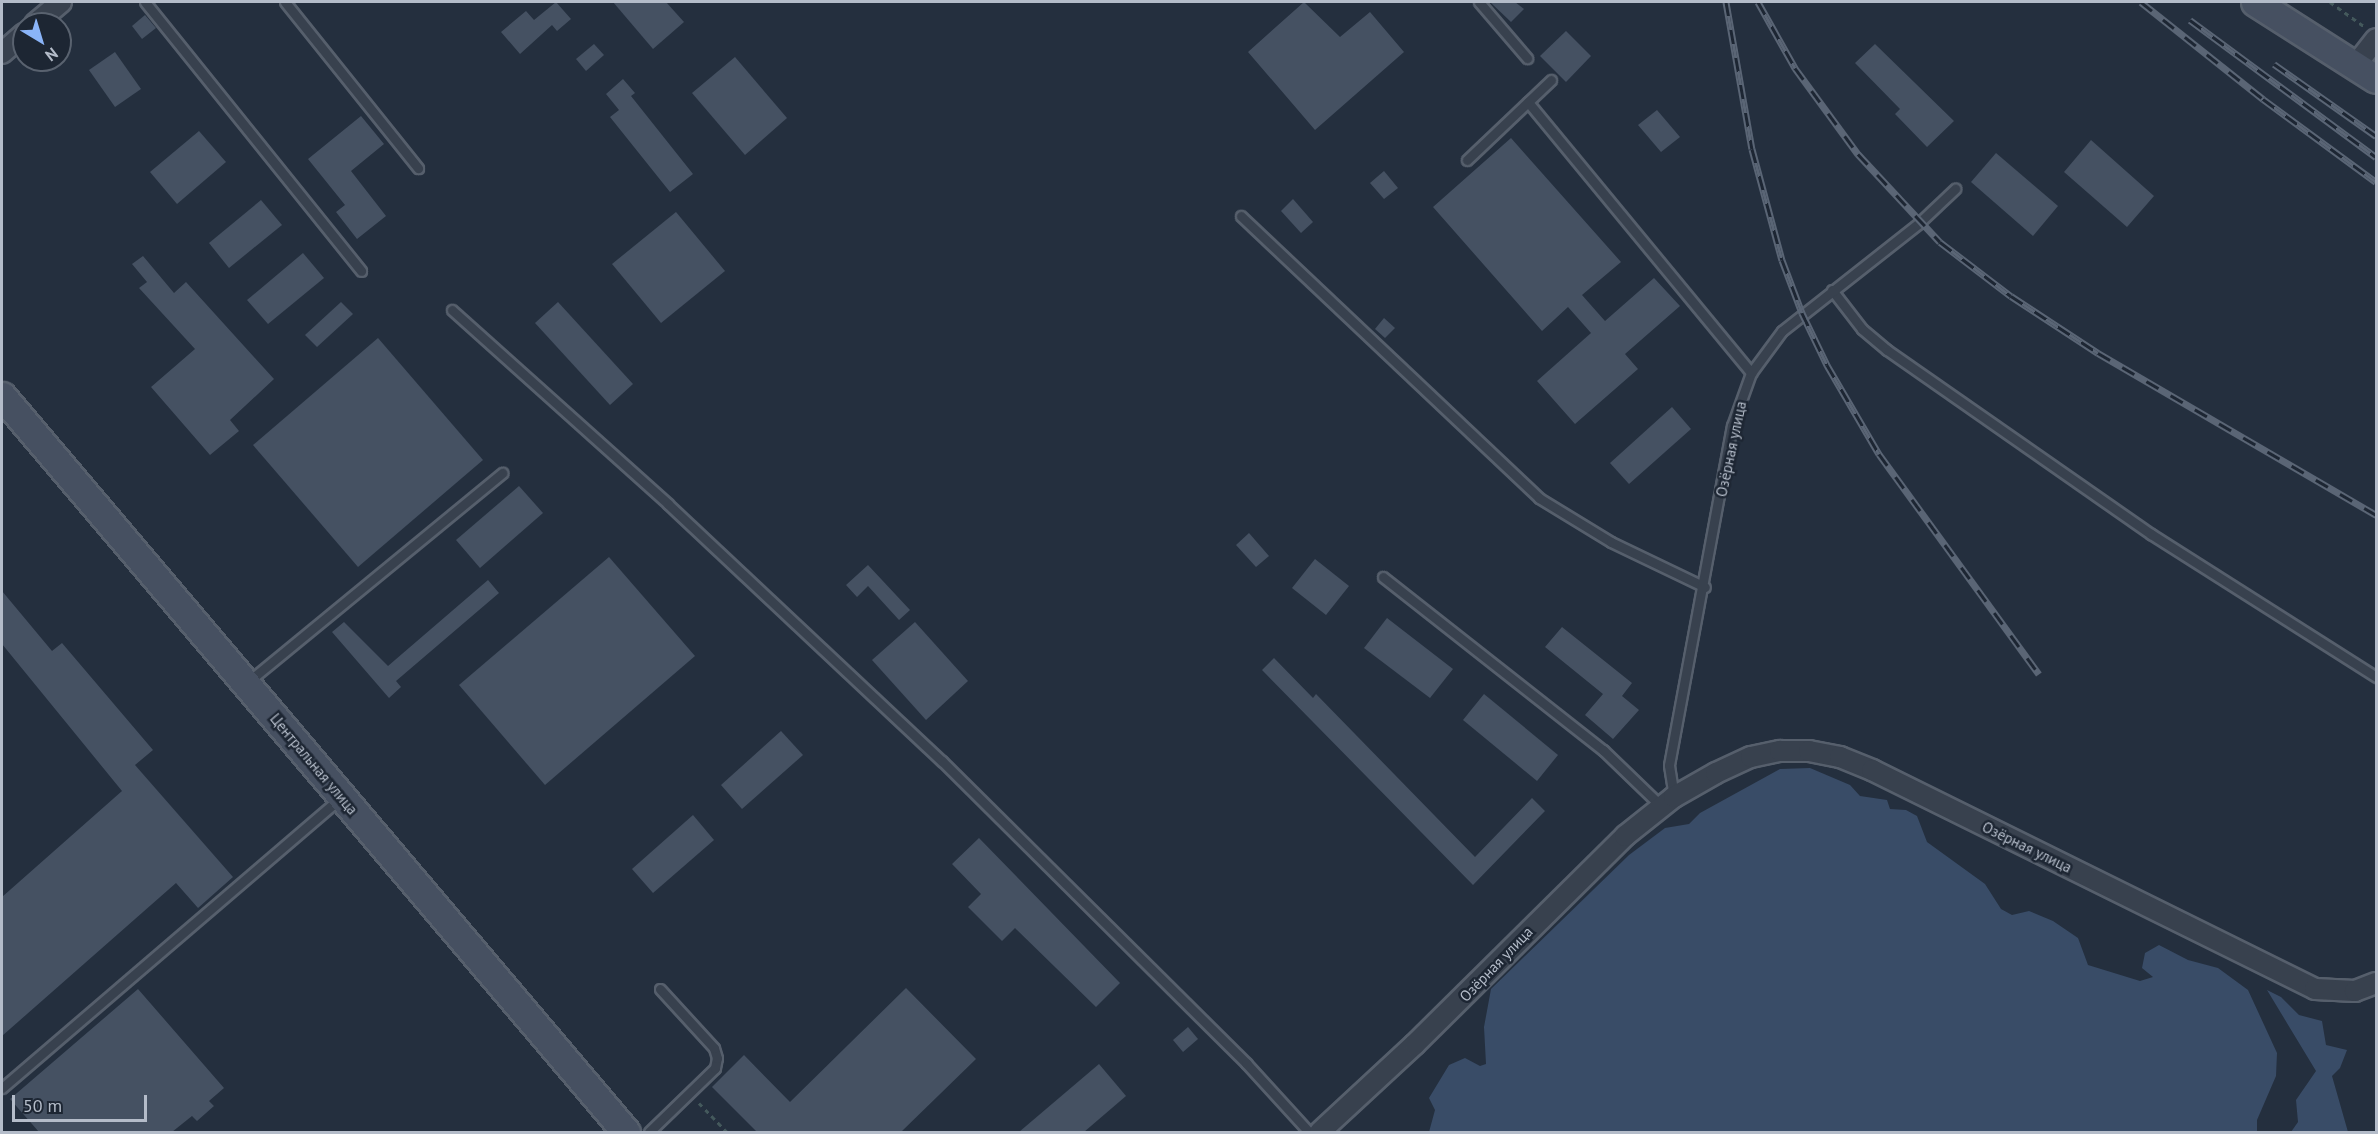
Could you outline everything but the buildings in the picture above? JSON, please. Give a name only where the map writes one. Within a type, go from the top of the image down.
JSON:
[{"type":"street","points":[[49,12],[61,2]]},
{"type":"street","points":[[2255,2],[2366,73],[2372,34]]},
{"type":"street","name":"Центральная улица","points":[[2,396],[626,1132]]},
{"type":"street","name":"Озёрная улица","points":[[1320,1132],[1445,1016],[1598,860],[1667,802],[1751,757],[1780,751],[1809,751],[1840,757],[2315,989],[2355,991],[2376,983]]},
{"type":"lane","points":[[145,2],[361,271]]},
{"type":"lane","points":[[285,2],[418,168]]},
{"type":"lane","points":[[1479,2],[1527,58]]},
{"type":"lane","points":[[1467,160],[1551,80]]},
{"type":"lane","points":[[1528,102],[1751,373]]},
{"type":"lane","name":"Озёрная улица","points":[[1667,802],[1669,765],[1705,587],[1732,426],[1751,373],[1782,331],[1919,223],[1955,189]]},
{"type":"lane","points":[[1241,216],[1539,498],[1611,542],[1705,587]]},
{"type":"lane","points":[[1832,290],[1862,329],[1887,350],[2151,534],[2376,677]]},
{"type":"lane","points":[[452,310],[668,504],[933,753],[1246,1063],[1309,1132]]},
{"type":"lane","points":[[246,684],[501,473]]},
{"type":"lane","points":[[1383,577],[1667,802]]},
{"type":"lane","points":[[2,1088],[342,797]]},
{"type":"lane","points":[[649,1132],[715,1068],[717,1058],[714,1048],[660,989]]},
{"type":"path","points":[[2330,2],[2372,34]]},
{"type":"path","points":[[689,1093],[727,1132]]},
{"type":"water","points":[[1810,768],[1850,785],[1860,796],[1887,800],[1890,809],[1906,810],[1917,816],[1927,842],[1985,884],[2001,909],[2012,915],[2029,911],[2053,921],[2078,938],[2088,965],[2140,981],[2153,977],[2142,968],[2145,953],[2159,945],[2188,960],[2218,968],[2248,990],[2277,1053],[2276,1076],[2257,1120],[2257,1132],[1429,1132],[1435,1110],[1429,1098],[1449,1065],[1465,1058],[1480,1066],[1486,1064],[1484,1027],[1491,989],[1629,855],[1665,828],[1689,824],[1700,813],[1780,769]]},
{"type":"water","points":[[2267,990],[2281,997],[2299,1015],[2322,1021],[2326,1045],[2347,1050],[2340,1068],[2332,1076],[2348,1132],[2291,1132],[2298,1122],[2296,1100],[2316,1071]]},
{"type":"railway","points":[[1726,2],[1752,149],[1782,260],[1802,313],[1827,365],[1879,454],[2039,674]]},
{"type":"railway","points":[[1758,2],[1795,68],[1858,154],[1940,242],[2011,296],[2098,353],[2376,515]]},
{"type":"railway","points":[[2141,2],[2263,99],[2376,182]]},
{"type":"railway","points":[[2190,20],[2376,157]]},
{"type":"railway","points":[[2274,64],[2376,136]]}]
